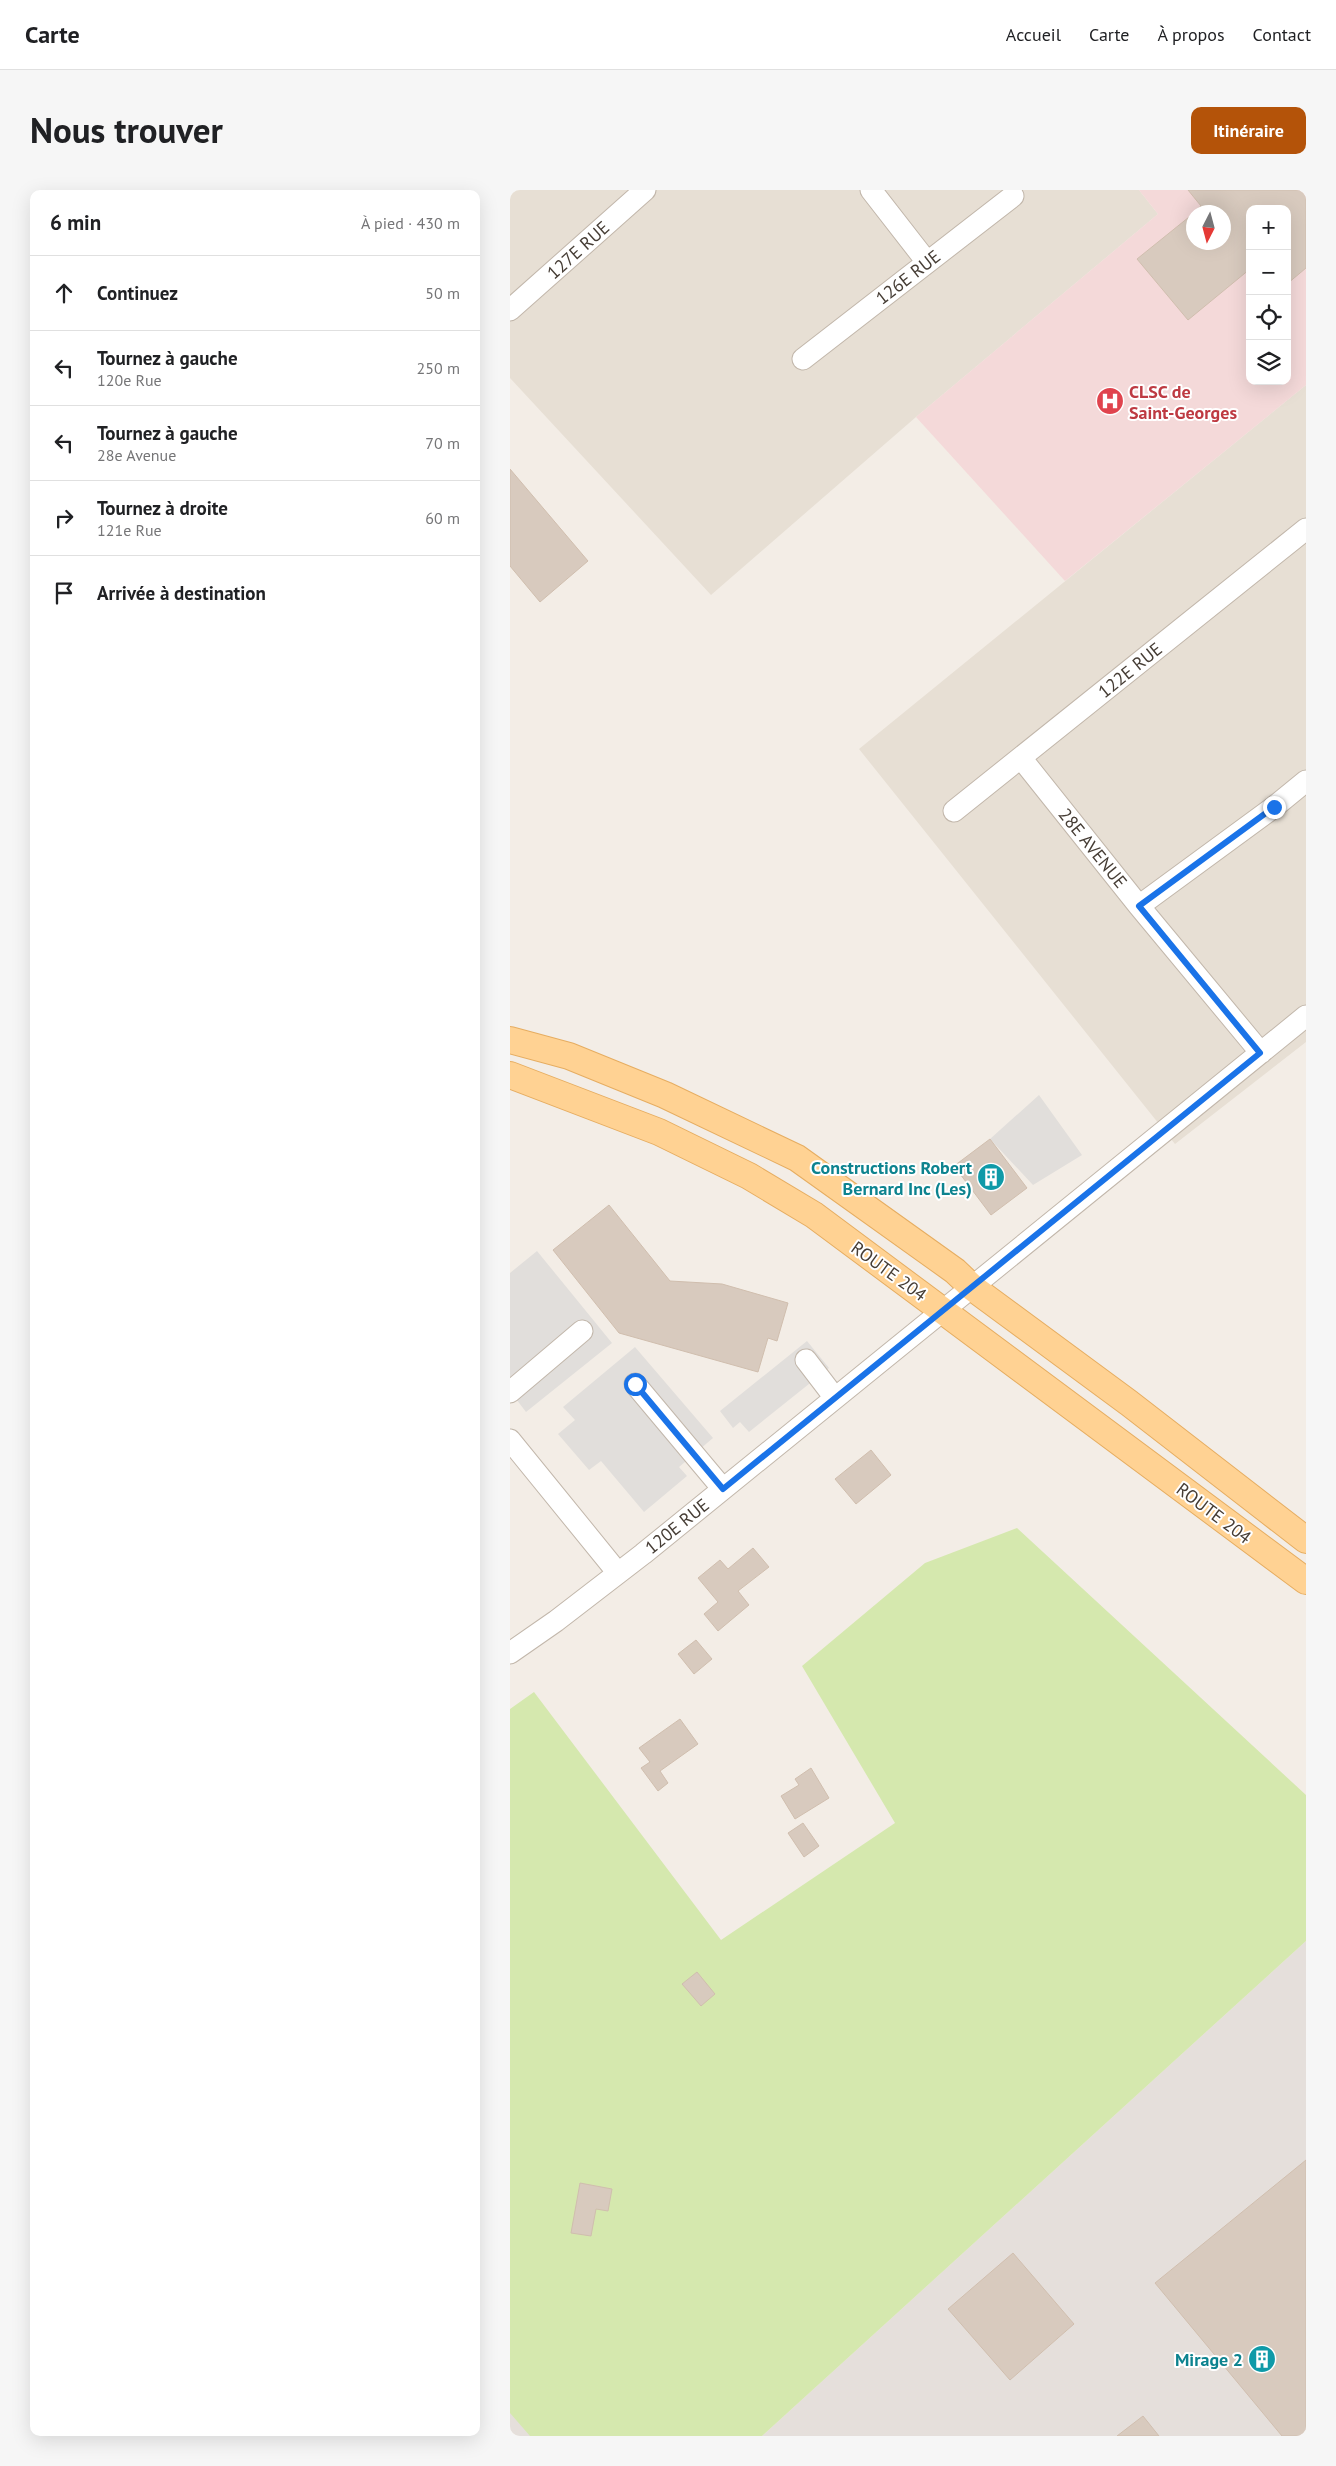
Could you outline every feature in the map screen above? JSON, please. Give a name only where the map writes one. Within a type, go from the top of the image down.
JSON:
[{"type":"main road","name":"ROUTE 204","points":[[510,1040],[569,1056],[656,1091],[797,1158],[955,1271],[973,1288],[1129,1403],[1306,1540]]},
{"type":"main road","name":"ROUTE 204","points":[[510,1075],[659,1132],[748,1176],[814,1215],[1306,1581]]},
{"type":"street","name":"127E RUE","points":[[510,310],[645,190]]},
{"type":"street","points":[[871,190],[927,262]]},
{"type":"street","name":"126E RUE","points":[[803,359],[1013,196]]},
{"type":"street","name":"122E RUE","points":[[954,811],[1306,529]]},
{"type":"street","name":"28E AVENUE","points":[[1021,758],[1260,1053]]},
{"type":"street","points":[[1139,906],[1274,807],[1306,780]]},
{"type":"street","name":"120E RUE","points":[[510,1653],[556,1621],[723,1489],[1306,1016]]},
{"type":"street","points":[[510,1392],[582,1331]]},
{"type":"street","points":[[806,1360],[835,1398]]},
{"type":"street","points":[[635,1384],[723,1489]]},
{"type":"street","points":[[510,1440],[618,1573]]},
{"type":"shaded area","points":[[510,190],[1139,190],[1158,214],[916,417],[711,595],[510,378]]},
{"type":"shaded area","name":"CLSC de Saint-Georges","points":[[1139,190],[1306,190],[1306,385],[1065,581],[916,417],[1158,214]]},
{"type":"shaded area","points":[[1306,385],[1306,1042],[1175,1144],[859,749]]},
{"type":"shaded area","points":[[1039,1095],[1082,1155],[1033,1185],[990,1139]]},
{"type":"shaded area","points":[[537,1251],[612,1343],[526,1412],[510,1391],[510,1273]]},
{"type":"shaded area","points":[[807,1341],[829,1368],[749,1432],[740,1422],[733,1428],[720,1411]]},
{"type":"shaded area","points":[[635,1347],[713,1438],[679,1467],[687,1476],[644,1512],[601,1461],[589,1470],[558,1434],[575,1420],[563,1407]]},
{"type":"shaded area","points":[[1306,1941],[1306,2436],[762,2436]]},
{"type":"shaded area","points":[[510,2406],[535,2436],[510,2436]]},
{"type":"green space","points":[[1017,1528],[1306,1795],[1306,1941],[762,2436],[530,2436],[510,2413],[510,1709],[534,1692],[721,1940],[895,1823],[802,1666],[925,1563]]},
{"type":"building","points":[[1188,190],[1306,190],[1306,268],[1291,281],[1291,205],[1246,205],[1246,272],[1188,320],[1137,259],[1186,219],[1186,250],[1231,250],[1231,205],[1200,205]]},
{"type":"building","points":[[510,469],[588,561],[540,602],[510,566]]},
{"type":"building","name":"Constructions Robert Bernard Inc (Les)","points":[[990,1139],[1027,1188],[991,1215],[954,1166]]},
{"type":"building","points":[[609,1205],[670,1281],[722,1284],[788,1303],[777,1341],[768,1338],[758,1372],[619,1333],[553,1250]]},
{"type":"building","points":[[871,1450],[891,1475],[856,1504],[835,1479]]},
{"type":"building","points":[[753,1548],[769,1567],[738,1591],[749,1605],[718,1631],[704,1614],[718,1602],[698,1578],[720,1560],[728,1569]]},
{"type":"building","points":[[696,1640],[712,1659],[694,1674],[678,1654]]},
{"type":"building","points":[[680,1719],[698,1744],[660,1771],[668,1783],[658,1791],[641,1768],[650,1762],[639,1748]]},
{"type":"building","points":[[811,1768],[829,1798],[795,1819],[781,1796],[799,1785],[795,1779]]},
{"type":"building","points":[[803,1823],[819,1846],[804,1857],[788,1833]]},
{"type":"building","points":[[697,1972],[715,1994],[701,2006],[682,1984]]},
{"type":"building","name":"Mirage 2","points":[[1306,2160],[1306,2436],[1282,2436],[1155,2283]]},
{"type":"building","points":[[580,2183],[612,2189],[608,2211],[596,2209],[591,2236],[571,2233]]},
{"type":"building","points":[[1013,2253],[1074,2324],[1010,2380],[948,2309]]},
{"type":"building","points":[[1143,2416],[1159,2436],[1117,2436]]},
{"type":"place","name":"CLSC de Saint-Georges","points":[[1110,401]]},
{"type":"place","name":"Constructions Robert Bernard Inc (Les)","points":[[991,1177]]},
{"type":"place","name":"Mirage 2","points":[[1262,2359]]},
{"type":"route","points":[[635,1384],[723,1489],[1260,1053],[1139,906],[1274,807]]}]
